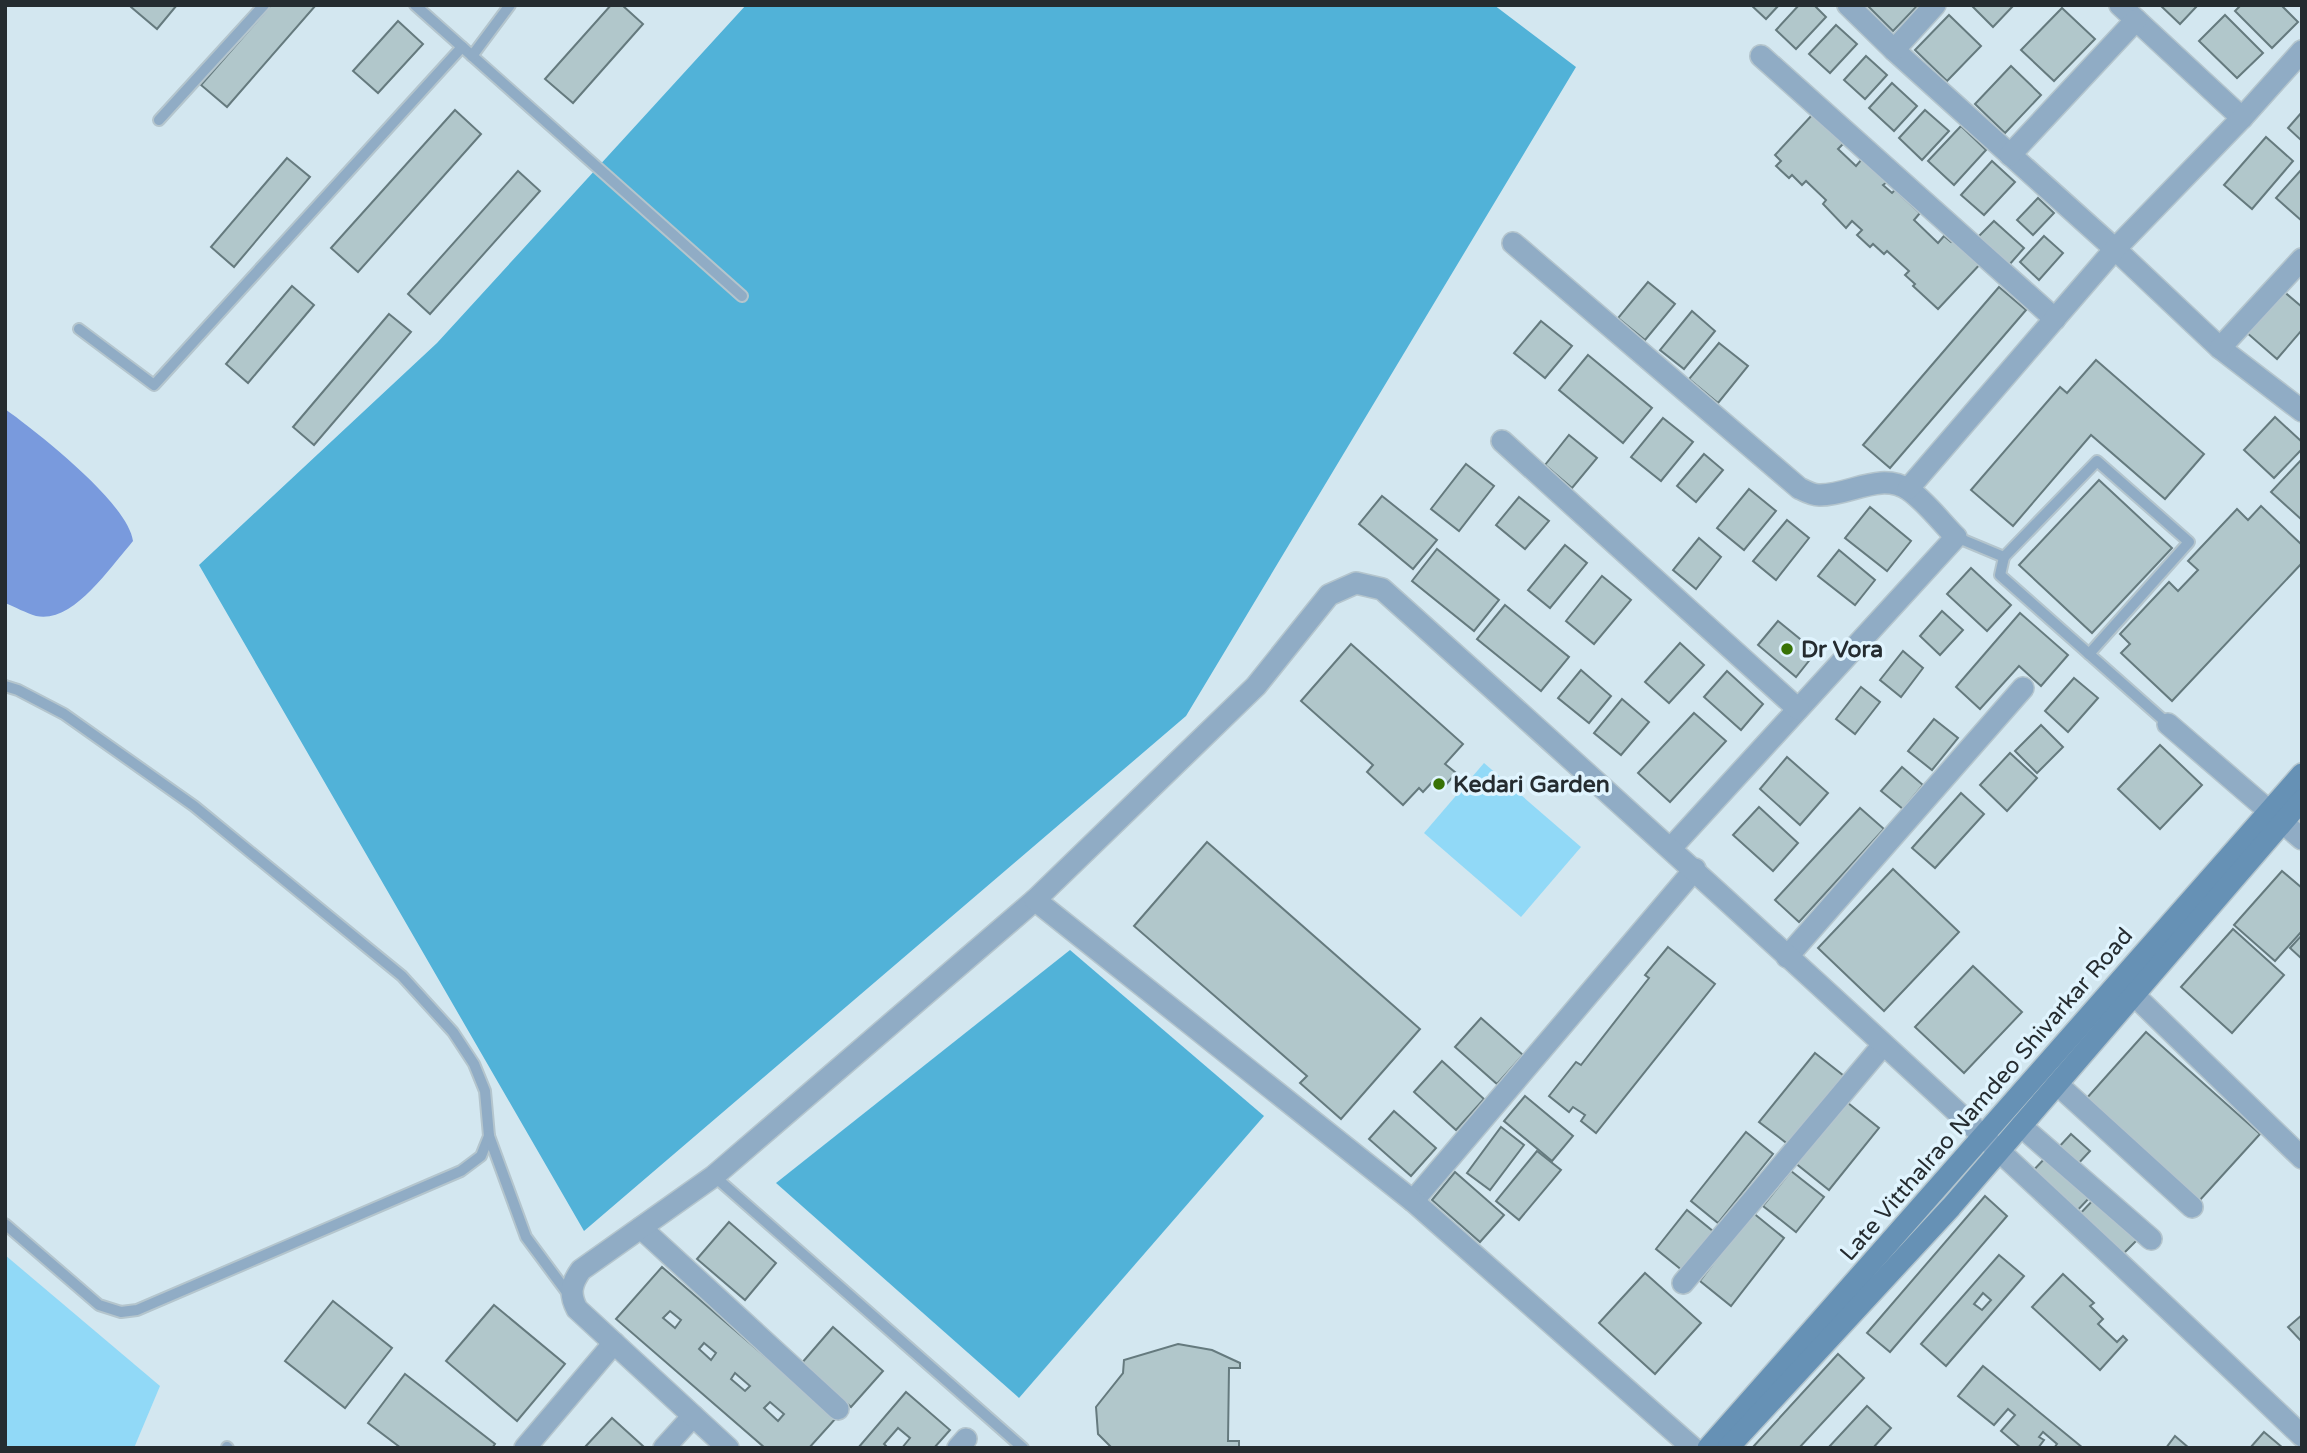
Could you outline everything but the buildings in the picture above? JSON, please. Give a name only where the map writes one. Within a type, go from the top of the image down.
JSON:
[{"type":"main road","name":"Late Vitthalrao Namdeo Shivarkar Road","points":[[1728,1448],[1951,1207],[2134,995],[2276,817],[2302,774]]},
{"type":"main road","name":"Late Vitthalrao Namdeo Shivarkar Road","points":[[1708,1448],[1983,1137],[2276,817],[2302,800]]},
{"type":"street","points":[[1847,5],[2220,348],[2302,411]]},
{"type":"street","points":[[1894,50],[1935,5]]},
{"type":"street","points":[[2120,5],[2242,118]]},
{"type":"street","points":[[2010,155],[2136,20]]},
{"type":"street","points":[[1908,489],[2115,249],[2242,118],[2302,51]]},
{"type":"street","points":[[1761,56],[2055,319]]},
{"type":"street","points":[[1513,243],[1798,488],[1816,496],[1862,485],[1886,483],[1908,489],[1956,537],[1671,848]]},
{"type":"street","points":[[2220,348],[2302,259]]},
{"type":"street","points":[[1502,440],[1798,709]]},
{"type":"street","points":[[728,1448],[577,1309],[571,1298],[573,1282],[581,1270],[714,1176],[1035,900],[1256,686],[1329,595],[1356,583],[1382,589],[1695,869],[2302,1436]]},
{"type":"street","points":[[1787,957],[2023,688]]},
{"type":"street","points":[[2168,724],[2302,839]]},
{"type":"street","points":[[1413,1201],[1695,869]]},
{"type":"street","points":[[1035,900],[1413,1201],[1693,1448]]},
{"type":"street","points":[[2134,995],[2302,1158]]},
{"type":"street","points":[[1683,1283],[1883,1045]]},
{"type":"street","points":[[2057,1084],[2192,1207]]},
{"type":"street","points":[[2021,1126],[2151,1239]]},
{"type":"street","points":[[641,1228],[838,1409]]},
{"type":"street","points":[[525,1448],[614,1343]]},
{"type":"street","points":[[664,1448],[693,1416]]},
{"type":"lane","points":[[159,120],[264,5]]},
{"type":"lane","points":[[415,5],[742,296]]},
{"type":"lane","points":[[472,56],[510,5]]},
{"type":"lane","points":[[79,330],[154,385],[462,47]]},
{"type":"lane","points":[[2089,654],[2189,542],[2097,460],[2004,557],[2000,575],[2089,654],[2168,724]]},
{"type":"lane","points":[[1956,537],[2004,557]]},
{"type":"lane","points":[[5,687],[18,690],[64,714],[194,806],[402,976],[453,1032],[474,1064],[485,1091],[489,1136],[526,1237],[571,1298]]},
{"type":"lane","points":[[5,1224],[99,1305],[121,1312],[137,1310],[461,1171],[481,1156],[489,1136]]},
{"type":"lane","points":[[714,1176],[1023,1448]]},
{"type":"shaded area","points":[[746,5],[1494,5],[1576,67],[1186,716],[584,1231],[199,565],[437,343]]},
{"type":"shaded area","points":[[5,409],[58,451],[99,489],[127,525],[133,541],[100,581],[76,604],[49,616],[36,616],[5,603]]},
{"type":"shaded area","points":[[1484,763],[1581,847],[1521,917],[1424,833]]},
{"type":"shaded area","points":[[1070,950],[1264,1116],[1019,1398],[776,1183]]},
{"type":"shaded area","points":[[5,1255],[160,1386],[134,1448],[5,1448]]},
{"type":"place","name":"Dr Vora","points":[[1787,649]]},
{"type":"place","name":"Kedari Garden","points":[[1439,784]]}]
